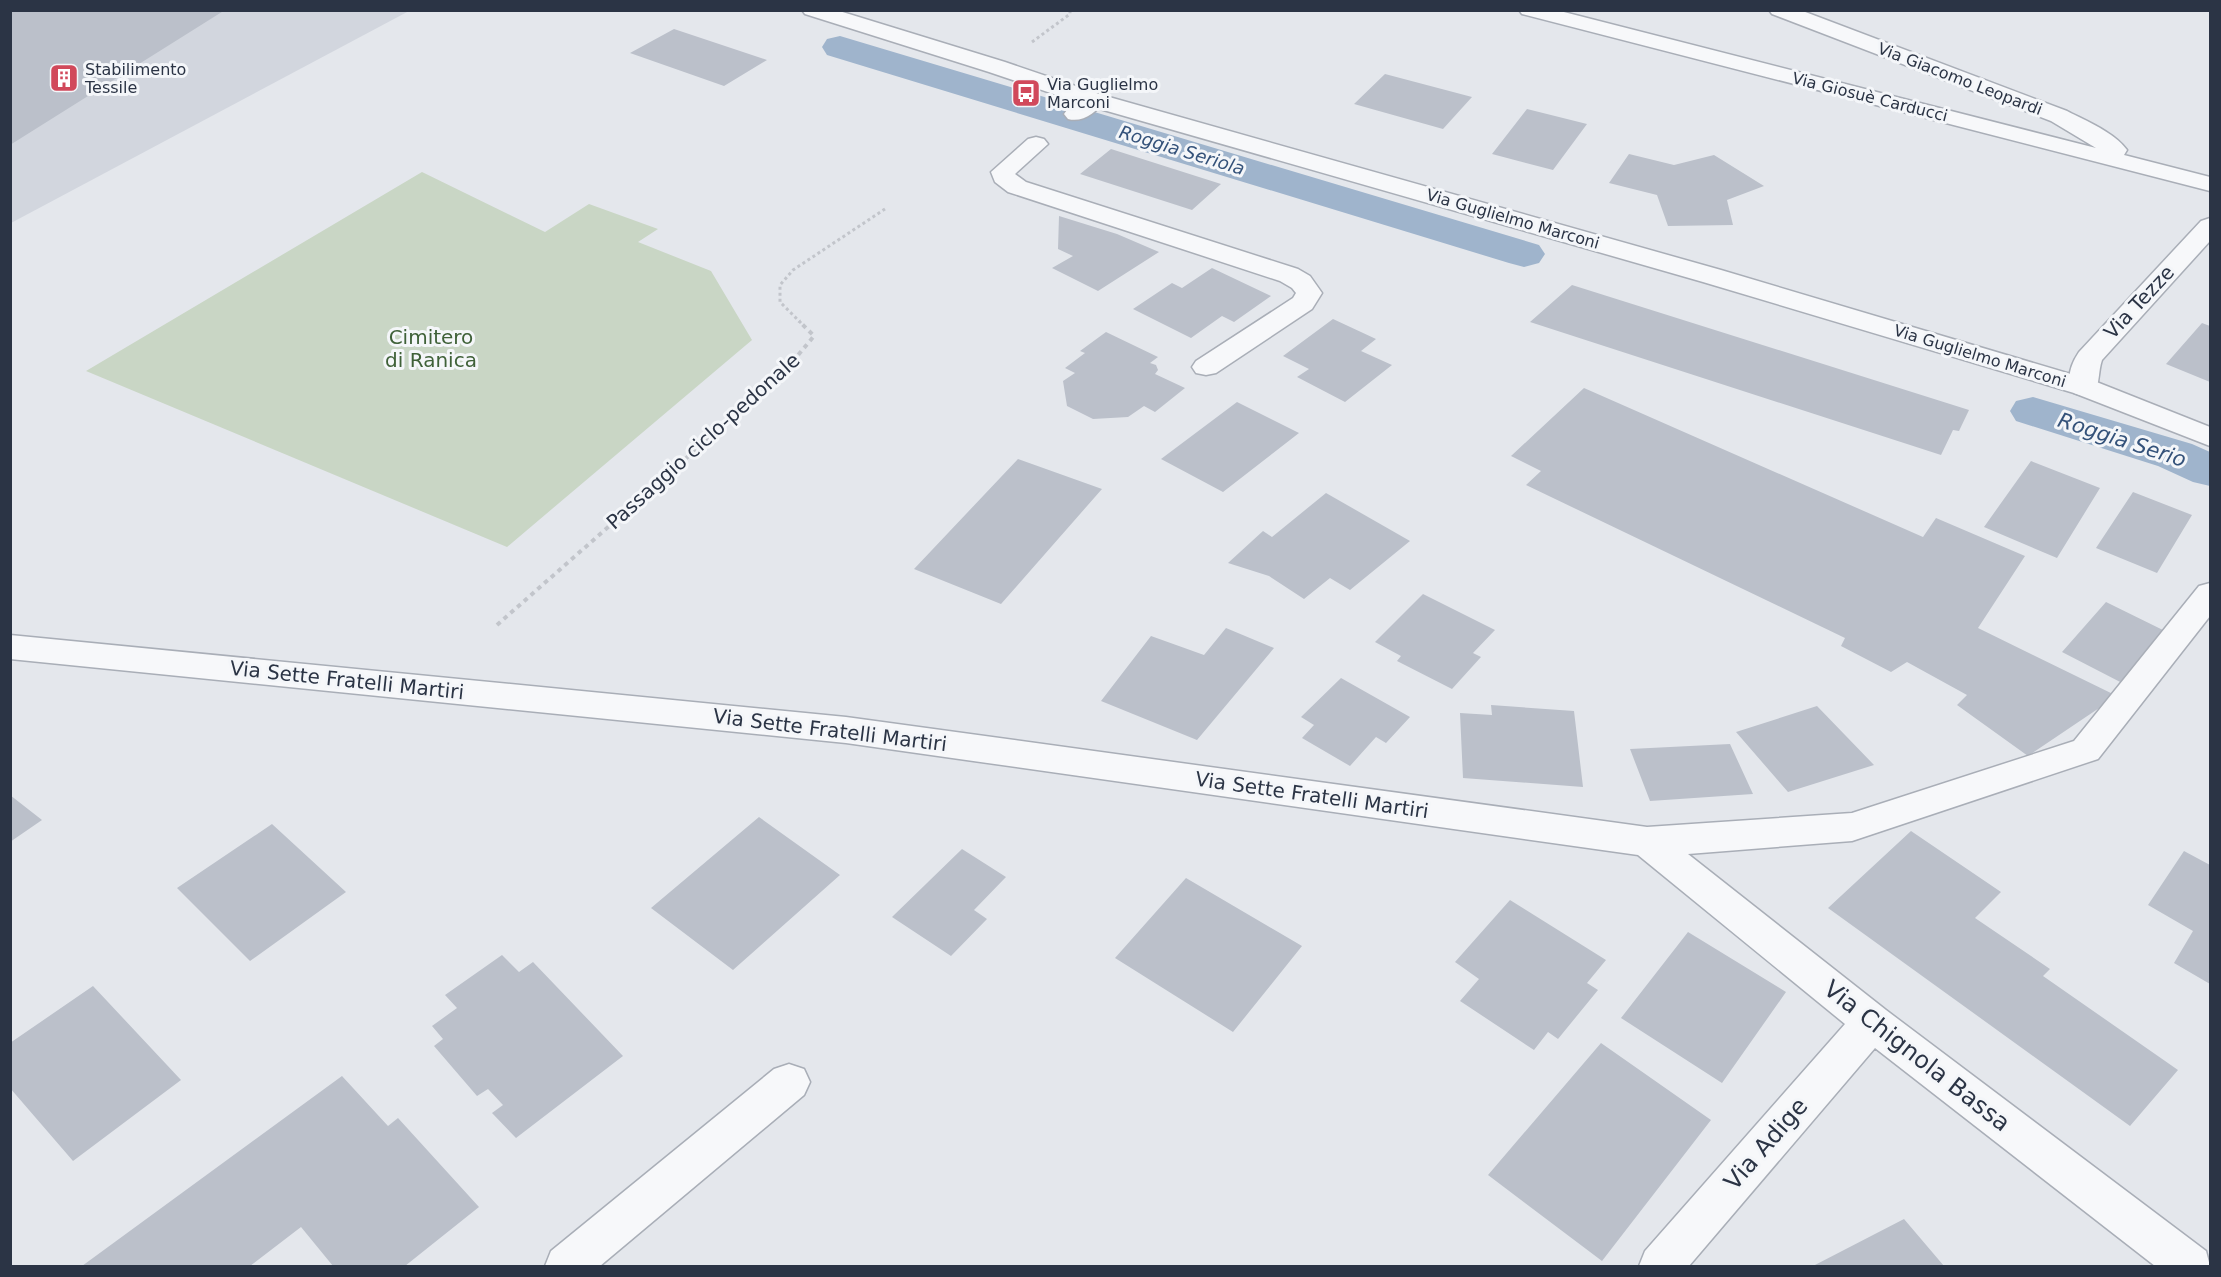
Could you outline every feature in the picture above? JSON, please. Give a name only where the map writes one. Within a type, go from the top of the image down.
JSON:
[{"type":"street","name":"Via Guglielmo Marconi","points":[[813,10],[997,67],[1085,107],[1712,276],[2084,387],[2211,437]]},
{"type":"street","name":"Via Giosuè Carducci","points":[[1529,10],[2211,184]]},
{"type":"street","name":"Via Giacomo Leopardi","points":[[1779,10],[2059,116],[2086,130],[2133,163]]},
{"type":"street","points":[[1036,144],[1003,172],[1004,177],[1017,187],[1289,275],[1301,282],[1309,293],[1303,303],[1206,367]]},
{"type":"street","name":"Via Tezze","points":[[2084,387],[2084,372],[2089,358],[2211,226]]},
{"type":"street","name":"Via Sette Fratelli Martiri","points":[[10,647],[846,730],[1647,842],[1852,827],[2086,750],[2211,594]]},
{"type":"street","name":"Via Chignola Bassa","points":[[1647,842],[1872,1022],[2190,1266]]},
{"type":"street","name":"Via Adige","points":[[1661,1266],[1872,1022]]},
{"type":"street","points":[[567,1266],[789,1082]]},
{"type":"path","points":[[997,67],[1070,14],[1070,10]]},
{"type":"path","name":"Passaggio ciclo-pedonale","points":[[497,625],[784,372],[814,336],[780,302],[780,285],[793,270],[885,209]]},
{"type":"shaded area","points":[[11,11],[409,11],[11,223]]},
{"type":"green space","name":"Cimitero di Ranica","points":[[422,172],[545,232],[589,204],[658,229],[638,242],[711,271],[752,340],[507,547],[86,371]]},
{"type":"building","name":"Stabilimento Tessile","points":[[10,10],[225,10],[10,145]]},
{"type":"building","points":[[674,29],[767,60],[724,86],[630,53]]},
{"type":"building","points":[[1385,74],[1472,97],[1443,129],[1354,104]]},
{"type":"building","points":[[1527,109],[1587,124],[1553,170],[1492,154]]},
{"type":"building","points":[[1111,149],[1221,184],[1192,210],[1080,174]]},
{"type":"building","points":[[1629,154],[1674,165],[1714,155],[1764,186],[1727,200],[1733,225],[1668,226],[1657,195],[1609,183]]},
{"type":"building","points":[[1059,216],[1117,234],[1159,252],[1098,291],[1052,268],[1073,256],[1058,249]]},
{"type":"building","points":[[1212,268],[1271,296],[1234,322],[1222,316],[1191,338],[1133,309],[1172,283],[1182,288]]},
{"type":"building","points":[[1572,285],[1969,410],[1959,431],[1953,430],[1941,455],[1530,322]]},
{"type":"building","points":[[1333,319],[1376,339],[1361,351],[1392,365],[1345,402],[1297,377],[1309,369],[1283,356]]},
{"type":"building","points":[[2202,323],[2210,326],[2210,382],[2166,364]]},
{"type":"building","points":[[1106,332],[1158,357],[1150,363],[1156,365],[1158,370],[1155,374],[1185,388],[1155,412],[1144,406],[1128,417],[1093,419],[1067,406],[1063,381],[1075,373],[1065,368],[1085,353],[1080,351]]},
{"type":"building","points":[[1584,388],[1923,537],[1936,518],[2025,556],[1978,628],[2117,696],[2028,756],[1957,705],[1967,695],[1907,662],[1891,672],[1841,646],[1845,638],[1526,485],[1541,471],[1511,456]]},
{"type":"building","points":[[1237,402],[1299,433],[1223,492],[1161,459]]},
{"type":"building","points":[[1018,459],[1102,489],[1001,604],[914,569]]},
{"type":"building","points":[[2031,461],[2100,488],[2057,558],[1984,527]]},
{"type":"building","points":[[2133,492],[2192,515],[2157,573],[2096,548]]},
{"type":"building","points":[[1326,493],[1410,541],[1350,590],[1330,578],[1304,599],[1269,576],[1228,563],[1263,531],[1272,537]]},
{"type":"building","points":[[1423,594],[1495,630],[1473,653],[1481,657],[1452,689],[1397,661],[1401,656],[1375,642]]},
{"type":"building","points":[[2106,602],[2169,633],[2126,685],[2062,652]]},
{"type":"building","points":[[1226,628],[1274,648],[1197,740],[1101,701],[1151,636],[1204,655]]},
{"type":"building","points":[[1341,678],[1410,717],[1386,743],[1376,737],[1350,766],[1302,738],[1314,725],[1301,717]]},
{"type":"building","points":[[1491,705],[1574,711],[1583,787],[1463,778],[1460,713],[1492,715]]},
{"type":"building","points":[[1817,706],[1874,765],[1788,792],[1736,732]]},
{"type":"building","points":[[1730,744],[1753,794],[1650,801],[1630,749]]},
{"type":"building","points":[[10,795],[42,820],[10,842]]},
{"type":"building","points":[[759,817],[840,875],[733,970],[651,908]]},
{"type":"building","points":[[272,824],[346,892],[250,961],[177,888]]},
{"type":"building","points":[[1911,831],[2001,892],[1975,918],[2050,969],[2043,976],[2178,1070],[2130,1126],[1828,908]]},
{"type":"building","points":[[962,849],[1006,877],[974,910],[987,919],[951,956],[892,917]]},
{"type":"building","points":[[2184,851],[2210,865],[2210,984],[2174,963],[2193,931],[2148,905]]},
{"type":"building","points":[[1186,878],[1302,946],[1233,1032],[1115,958]]},
{"type":"building","points":[[1510,900],[1606,960],[1587,983],[1598,990],[1558,1039],[1548,1032],[1534,1050],[1460,1001],[1479,979],[1455,962]]},
{"type":"building","points":[[1688,932],[1786,992],[1722,1083],[1621,1018]]},
{"type":"building","points":[[502,955],[519,972],[533,962],[623,1056],[516,1138],[492,1113],[503,1105],[488,1089],[477,1096],[434,1046],[443,1039],[432,1026],[457,1008],[445,995]]},
{"type":"building","points":[[93,986],[181,1080],[73,1161],[10,1088],[10,1043]]},
{"type":"building","points":[[1601,1043],[1711,1120],[1602,1261],[1488,1175]]},
{"type":"building","points":[[342,1076],[388,1126],[398,1118],[479,1207],[405,1266],[333,1266],[301,1227],[250,1266],[82,1266]]},
{"type":"building","points":[[1904,1219],[1944,1266],[1813,1266]]},
{"type":"waterway","name":"Roggia Seriola","points":[[840,47],[1524,254]]},
{"type":"waterway","name":"Roggia Serio","points":[[2033,411],[2175,455],[2210,471]]},
{"type":"place","name":"Stabilimento Tessile","points":[[64,78]]},
{"type":"place","name":"Via Guglielmo Marconi","points":[[1026,93]]}]
